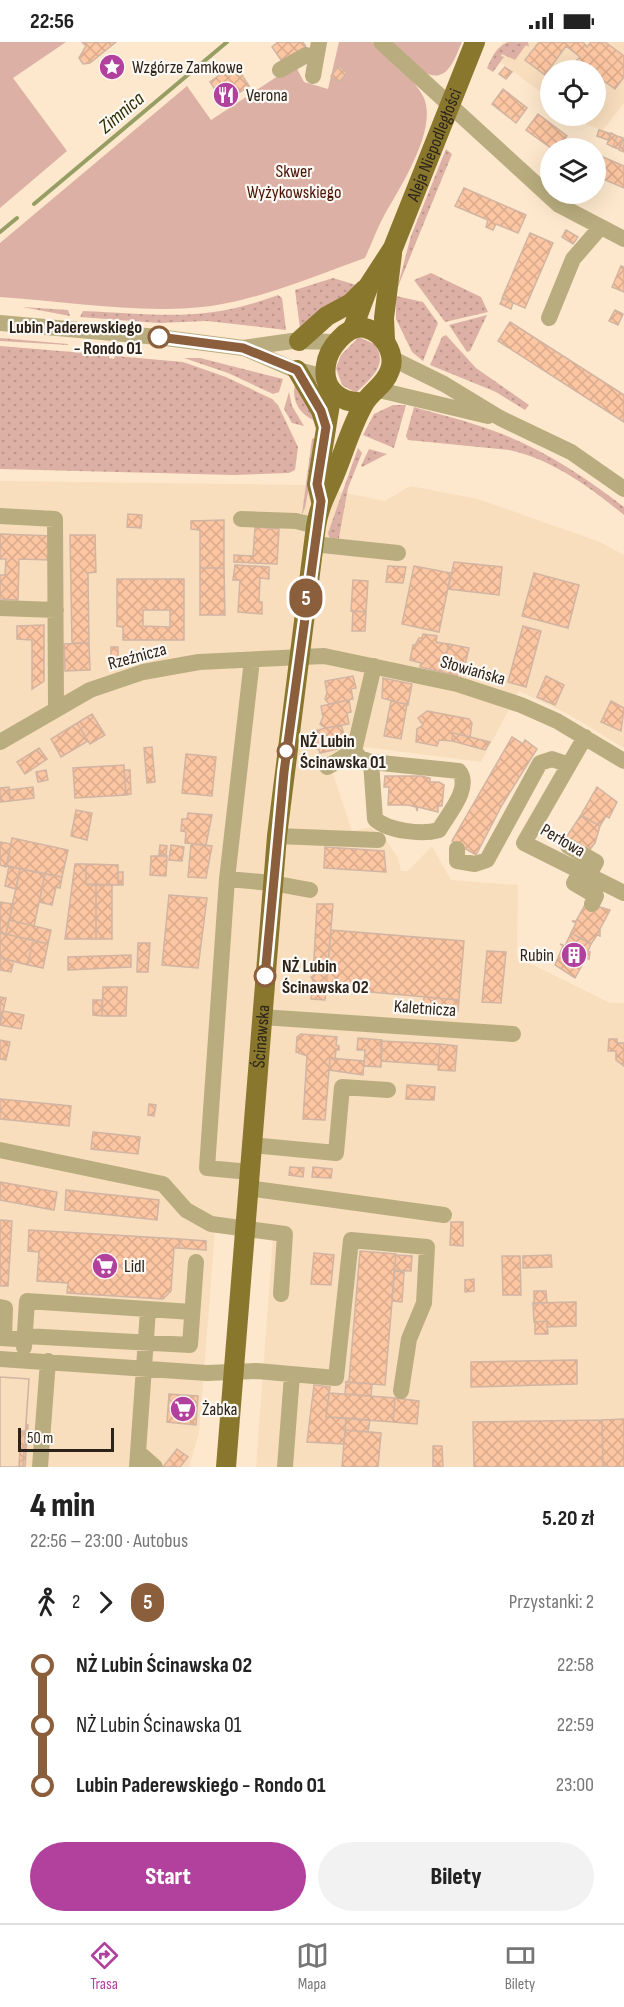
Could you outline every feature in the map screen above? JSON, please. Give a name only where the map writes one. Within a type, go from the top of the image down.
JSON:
[{"type":"main road","name":"Aleja Niepodległości","points":[[353,328],[369,285],[393,249],[476,42]]},
{"type":"main road","name":"Aleja Niepodległości","points":[[388,349],[384,318],[393,249]]},
{"type":"main road","points":[[299,341],[327,316],[351,303],[369,285]]},
{"type":"main road","points":[[353,328],[365,328],[388,349],[391,369],[372,396],[353,403],[342,400],[329,384],[326,364],[336,342],[353,328]]},
{"type":"main road","points":[[297,370],[321,411],[326,427]]},
{"type":"main road","name":"Ścinawska","points":[[321,501],[317,484],[326,427],[329,384]]},
{"type":"main road","name":"Ścinawska","points":[[226,1467],[276,837],[298,658],[321,501],[372,396]]},
{"type":"street","points":[[381,42],[552,199],[599,228],[624,239]]},
{"type":"street","points":[[280,70],[318,50]]},
{"type":"street","points":[[313,76],[318,50]]},
{"type":"street","points":[[549,318],[573,260],[599,228]]},
{"type":"street","points":[[0,323],[158,337],[243,348],[299,341],[336,342]]},
{"type":"street","points":[[243,348],[329,384]]},
{"type":"street","points":[[388,349],[500,418],[571,452],[624,489]]},
{"type":"street","points":[[372,396],[500,418]]},
{"type":"street","points":[[0,516],[55,519],[56,708]]},
{"type":"street","points":[[241,519],[296,521],[315,535],[398,553]]},
{"type":"street","points":[[0,608],[56,610]]},
{"type":"street","name":"Słowiańska","points":[[298,658],[324,656],[457,684],[521,705],[585,737],[624,761]]},
{"type":"street","name":"Rzeźnicza","points":[[0,742],[90,690],[143,672],[199,662],[298,658]]},
{"type":"street","points":[[252,660],[228,879],[207,1168],[249,1180],[444,1215]]},
{"type":"street","points":[[327,767],[354,752],[374,666]]},
{"type":"street","name":"Perłowa","points":[[585,737],[524,843],[624,893]]},
{"type":"street","points":[[354,752],[360,758],[371,762],[459,771],[463,776],[463,788],[439,830],[431,832],[388,827],[375,819],[371,762]]},
{"type":"street","points":[[457,849],[457,861],[475,864],[482,862],[490,855],[504,832],[540,763],[552,759],[568,765]]},
{"type":"street","points":[[504,832],[524,843]]},
{"type":"street","points":[[276,837],[378,840]]},
{"type":"street","points":[[568,846],[596,862],[574,883],[596,896],[592,904]]},
{"type":"street","points":[[228,879],[272,883],[310,890]]},
{"type":"street","name":"Kaletnicza","points":[[262,1017],[513,1034]]},
{"type":"street","points":[[252,1146],[336,1153],[342,1087],[388,1090]]},
{"type":"street","points":[[0,1150],[164,1184],[186,1210],[220,1227],[285,1234],[281,1294]]},
{"type":"street","points":[[0,1359],[207,1373],[234,1372],[336,1378],[351,1240],[427,1247],[424,1303],[409,1339],[401,1391]]},
{"type":"street","points":[[0,1307],[5,1308],[2,1338],[25,1336],[190,1345],[196,1262]]},
{"type":"street","points":[[23,1360],[27,1301],[192,1312]]},
{"type":"street","points":[[148,1310],[138,1460],[155,1467]]},
{"type":"street","points":[[40,1467],[48,1361]]},
{"type":"street","points":[[285,1467],[291,1375]]},
{"type":"shaded area","points":[[503,42],[624,42],[624,103],[606,126],[606,60],[540,60],[540,92],[495,58]]},
{"type":"shaded area","points":[[591,126],[606,126],[602,131]]},
{"type":"shaded area","points":[[0,481],[306,485],[385,501],[410,486],[478,499],[600,542],[624,555],[624,748],[568,714],[519,691],[481,762],[365,747],[356,761],[333,774],[352,831],[371,827],[385,838],[398,858],[401,871],[408,871],[432,846],[451,880],[518,885],[517,957],[610,1003],[624,1003],[624,1467],[256,1467],[273,1236],[215,1232],[199,1433],[189,1467],[0,1467]]},
{"type":"green space","points":[[0,42],[66,42],[13,78],[67,151],[0,208]]},
{"type":"green space","name":"Skwer Wyżykowskiego","points":[[339,42],[372,42],[413,81],[423,96],[427,109],[426,124],[416,156],[383,217],[365,258],[270,292],[211,306],[133,308],[0,297],[0,243],[187,86],[211,120],[284,72],[296,67],[304,82],[328,89]]},
{"type":"green space","points":[[392,42],[462,42],[449,68],[442,74],[434,75],[426,73],[411,62]]},
{"type":"green space","points":[[508,42],[528,42],[529,47],[526,45],[515,60],[502,54],[501,56],[504,57],[493,72],[487,68],[491,60],[497,50]]},
{"type":"green space","points":[[446,149],[452,154],[397,289],[411,236]]},
{"type":"green space","points":[[431,273],[481,297],[488,312],[445,322],[414,280]]},
{"type":"green space","points":[[333,278],[356,285],[353,292],[300,328],[295,290]]},
{"type":"green space","points":[[278,295],[282,298],[286,330],[207,321],[159,323],[80,317],[83,311],[159,315],[204,313],[227,310]]},
{"type":"green space","points":[[396,296],[423,302],[438,323],[423,361],[412,352],[396,319]]},
{"type":"green space","points":[[22,307],[68,310],[70,316]]},
{"type":"green space","points":[[487,315],[470,351],[467,352],[449,325]]},
{"type":"green space","points":[[446,335],[476,368],[529,405],[525,410],[496,392],[430,365],[442,337]]},
{"type":"green space","points":[[359,337],[374,344],[380,358],[376,371],[356,393],[342,385],[336,368],[341,355]]},
{"type":"green space","points":[[0,338],[68,344],[68,345],[0,341]]},
{"type":"green space","points":[[0,346],[109,355],[109,358],[114,359],[115,356],[183,362],[226,377],[272,399],[278,405],[298,447],[295,470],[289,473],[235,475],[0,469]]},
{"type":"green space","points":[[184,358],[200,358],[283,379],[279,392],[273,394],[228,373]]},
{"type":"green space","points":[[295,384],[319,422],[302,413],[296,403]]},
{"type":"green space","points":[[289,392],[292,406],[304,426],[292,423],[284,409]]},
{"type":"green space","points":[[393,405],[406,405],[394,448],[363,435],[374,414]]},
{"type":"green space","points":[[414,407],[484,427],[529,446],[578,474],[609,496],[624,507],[624,515],[556,467],[525,454],[509,450],[408,440],[406,436]]},
{"type":"green space","points":[[319,436],[305,508],[302,514],[312,439]]},
{"type":"green space","points":[[358,448],[362,453],[348,488],[338,543],[330,540],[328,533]]},
{"type":"green space","points":[[369,449],[387,454],[362,467],[361,466]]},
{"type":"building","points":[[82,42],[116,42],[90,63],[83,64],[79,58],[86,46]]},
{"type":"building","points":[[278,42],[303,42],[306,47],[283,63],[272,47]]},
{"type":"building","points":[[539,42],[583,42],[587,47],[591,42],[605,42],[624,56],[624,77],[615,89],[606,82],[606,60],[577,60],[580,57],[566,46],[556,60],[540,60],[540,71],[525,60]]},
{"type":"building","points":[[339,66],[347,73],[339,82],[331,76]]},
{"type":"building","points":[[505,67],[512,72],[506,79],[499,74]]},
{"type":"building","points":[[238,69],[249,86],[224,103],[210,82],[225,71],[228,75]]},
{"type":"building","points":[[503,89],[527,108],[516,123],[492,104]]},
{"type":"building","points":[[538,114],[540,126],[554,126],[567,136],[566,138],[540,138],[540,140],[526,130]]},
{"type":"building","points":[[599,130],[611,134],[608,140],[597,136]]},
{"type":"building","points":[[611,133],[617,136],[613,147],[607,144]]},
{"type":"building","points":[[617,136],[623,138],[619,149],[613,147]]},
{"type":"building","points":[[624,140],[624,152],[619,150]]},
{"type":"building","points":[[606,158],[624,166],[624,188],[606,180]]},
{"type":"building","points":[[464,188],[526,215],[518,233],[496,224],[493,230],[486,227],[488,220],[455,206]]},
{"type":"building","points":[[566,230],[578,237],[573,244],[562,237]]},
{"type":"building","points":[[530,233],[553,243],[525,308],[502,298]]},
{"type":"building","points":[[621,266],[624,267],[624,292],[612,287]]},
{"type":"building","points":[[503,298],[513,303],[511,309],[500,304]]},
{"type":"building","points":[[615,310],[623,314],[618,325],[609,321]]},
{"type":"building","points":[[510,322],[624,395],[624,422],[498,341]]},
{"type":"building","points":[[128,514],[142,515],[141,528],[127,527]]},
{"type":"building","points":[[224,520],[224,568],[200,568],[200,530],[191,529],[191,521]]},
{"type":"building","points":[[255,527],[279,529],[277,564],[234,562],[234,555],[253,556]]},
{"type":"building","points":[[0,534],[52,536],[51,560],[19,559],[18,600],[0,599],[0,575],[5,575],[6,559],[0,559]]},
{"type":"building","points":[[70,535],[95,535],[96,572],[88,573],[89,643],[72,643]]},
{"type":"building","points":[[454,562],[502,567],[499,595],[448,589]]},
{"type":"building","points":[[235,565],[269,567],[269,579],[260,578],[259,602],[262,602],[262,614],[238,612],[240,580],[233,580]]},
{"type":"building","points":[[388,566],[406,567],[403,583],[386,582]]},
{"type":"building","points":[[414,566],[451,573],[439,632],[402,624]]},
{"type":"building","points":[[200,568],[224,568],[225,615],[200,615]]},
{"type":"building","points":[[534,573],[579,585],[568,628],[522,616]]},
{"type":"building","points":[[117,579],[184,579],[184,640],[123,640],[123,627],[117,626]],"holes":[[[143,610],[170,610],[170,627],[143,626]]]},
{"type":"building","points":[[353,580],[368,581],[366,612],[351,611]]},
{"type":"building","points":[[353,611],[366,612],[365,631],[352,631]]},
{"type":"building","points":[[44,625],[44,681],[32,689],[32,640],[17,639],[17,626]]},
{"type":"building","points":[[523,626],[541,631],[526,687],[508,682]]},
{"type":"building","points":[[423,634],[437,636],[436,642],[449,644],[442,672],[420,667],[421,663],[410,660],[413,645],[419,638],[422,638]]},
{"type":"building","points":[[89,643],[90,670],[65,671],[64,644]]},
{"type":"building","points":[[449,644],[469,648],[463,673],[458,672],[457,676],[442,672]]},
{"type":"building","points":[[111,647],[118,647],[118,657],[111,657]]},
{"type":"building","points":[[353,676],[356,688],[351,689],[353,699],[329,704],[325,699],[327,693],[325,681]]},
{"type":"building","points":[[546,676],[564,685],[555,705],[537,697]]},
{"type":"building","points":[[383,678],[412,684],[408,705],[382,698]]},
{"type":"building","points":[[349,700],[351,712],[347,713],[349,724],[325,728],[320,724],[323,717],[321,706]]},
{"type":"building","points":[[391,701],[407,704],[401,739],[384,736]]},
{"type":"building","points":[[611,701],[624,708],[621,731],[601,722]]},
{"type":"building","points":[[427,711],[469,719],[472,723],[470,737],[453,733],[452,741],[439,740],[437,746],[416,742],[417,729],[423,725],[418,718]]},
{"type":"building","points":[[92,714],[105,735],[90,744],[77,723]]},
{"type":"building","points":[[77,723],[88,741],[61,757],[51,739]]},
{"type":"building","points":[[341,725],[345,737],[340,738],[342,748],[320,753],[315,748],[317,730]]},
{"type":"building","points":[[453,733],[490,742],[485,750],[452,741]]},
{"type":"building","points":[[512,737],[523,744],[525,740],[537,749],[502,805],[476,855],[452,841]]},
{"type":"building","points":[[152,747],[155,782],[147,783],[144,748]]},
{"type":"building","points":[[39,748],[47,759],[25,774],[17,762]]},
{"type":"building","points":[[186,754],[216,757],[212,796],[182,793]]},
{"type":"building","points":[[124,765],[126,795],[75,798],[73,768]]},
{"type":"building","points":[[46,770],[48,780],[38,782],[36,772]]},
{"type":"building","points":[[124,770],[130,770],[131,794],[126,795]]},
{"type":"building","points":[[385,776],[421,776],[430,778],[430,782],[439,782],[444,785],[442,806],[438,806],[438,812],[418,807],[417,811],[416,807],[408,805],[388,805],[389,787],[384,787]]},
{"type":"building","points":[[9,787],[10,801],[0,802],[0,788]]},
{"type":"building","points":[[33,787],[34,798],[10,801],[9,790]]},
{"type":"building","points":[[597,787],[617,802],[609,818],[606,816],[600,826],[581,815]]},
{"type":"building","points":[[76,810],[92,813],[87,840],[71,836]]},
{"type":"building","points":[[188,813],[212,815],[206,845],[185,843],[186,832],[181,831],[182,819],[187,819]]},
{"type":"building","points":[[581,815],[600,826],[595,843],[588,852],[565,839]]},
{"type":"building","points":[[12,838],[68,850],[62,877],[7,866]]},
{"type":"building","points":[[0,842],[11,844],[6,867],[0,865]]},
{"type":"building","points":[[191,844],[212,846],[206,878],[188,877]]},
{"type":"building","points":[[160,845],[167,846],[166,855],[159,855]]},
{"type":"building","points":[[171,845],[184,847],[182,861],[169,860]]},
{"type":"building","points":[[325,847],[384,851],[386,872],[324,868]]},
{"type":"building","points":[[151,856],[167,856],[166,876],[150,875]]},
{"type":"building","points":[[75,864],[86,864],[86,884],[96,885],[96,939],[65,939]]},
{"type":"building","points":[[86,864],[118,865],[118,885],[86,884]]},
{"type":"building","points":[[9,866],[20,869],[16,889],[5,886]]},
{"type":"building","points":[[20,869],[45,874],[34,926],[9,920]]},
{"type":"building","points":[[118,872],[123,872],[123,885],[118,885]]},
{"type":"building","points":[[45,874],[62,877],[60,888],[56,887],[52,905],[39,902]]},
{"type":"building","points":[[96,885],[112,885],[112,939],[96,939]]},
{"type":"building","points":[[169,895],[207,898],[198,968],[162,965]]},
{"type":"building","points":[[0,902],[13,904],[6,934],[0,933]]},
{"type":"building","name":"Rubin","points":[[586,903],[610,910],[600,929],[600,936],[597,935],[591,944],[571,933],[576,923],[572,921],[576,921]]},
{"type":"building","points":[[317,904],[333,904],[325,1000],[311,999]]},
{"type":"building","points":[[9,920],[51,930],[48,944],[6,934]]},
{"type":"building","points":[[331,930],[464,941],[459,1000],[326,988]]},
{"type":"building","points":[[0,933],[33,940],[28,965],[0,958]]},
{"type":"building","name":"Rubin","points":[[571,933],[591,944],[588,951],[590,952],[589,959],[586,958],[575,978],[555,965],[563,946],[560,944],[565,946]]},
{"type":"building","points":[[33,940],[48,944],[43,968],[28,965]]},
{"type":"building","points":[[138,943],[150,943],[148,972],[137,972]]},
{"type":"building","points":[[487,951],[506,952],[501,1003],[482,1002]]},
{"type":"building","points":[[131,955],[131,967],[68,970],[68,957]]},
{"type":"building","points":[[0,958],[14,961],[11,972],[0,970]]},
{"type":"building","points":[[103,987],[127,987],[126,1016],[102,1016]]},
{"type":"building","points":[[0,997],[6,998],[0,1025]]},
{"type":"building","points":[[424,997],[459,1000],[458,1011],[423,1009]]},
{"type":"building","points":[[93,1000],[102,1000],[102,1016],[93,1015]]},
{"type":"building","points":[[3,1011],[24,1015],[21,1029],[0,1025]]},
{"type":"building","points":[[301,1034],[337,1037],[336,1045],[339,1046],[339,1050],[336,1050],[335,1059],[330,1058],[325,1120],[303,1119],[307,1056],[296,1052],[297,1037]]},
{"type":"building","points":[[358,1038],[382,1040],[381,1067],[364,1066],[365,1050],[357,1050]]},
{"type":"building","points":[[609,1039],[617,1039],[617,1043],[624,1043],[624,1066],[616,1060],[616,1051],[608,1051]]},
{"type":"building","points":[[0,1040],[10,1042],[6,1060],[0,1059]]},
{"type":"building","points":[[381,1041],[440,1044],[438,1065],[381,1061]]},
{"type":"building","points":[[440,1044],[457,1046],[455,1071],[438,1070]]},
{"type":"building","points":[[330,1058],[364,1061],[363,1075],[329,1070]]},
{"type":"building","points":[[407,1085],[435,1087],[434,1100],[406,1099]]},
{"type":"building","points":[[0,1099],[71,1106],[69,1126],[0,1119]]},
{"type":"building","points":[[149,1104],[156,1105],[154,1116],[148,1115]]},
{"type":"building","points":[[93,1132],[140,1137],[138,1154],[91,1149]]},
{"type":"building","points":[[290,1167],[304,1168],[303,1177],[289,1175]]},
{"type":"building","points":[[313,1167],[332,1169],[331,1178],[312,1177]]},
{"type":"building","points":[[0,1182],[57,1192],[54,1210],[0,1200]]},
{"type":"building","points":[[66,1190],[159,1200],[157,1220],[65,1210]]},
{"type":"building","points":[[0,1220],[12,1221],[8,1286],[0,1286]]},
{"type":"building","points":[[451,1222],[463,1222],[463,1246],[450,1245]]},
{"type":"building","name":"Lidl","points":[[29,1230],[180,1239],[179,1248],[174,1248],[171,1291],[163,1299],[67,1293],[68,1283],[37,1281],[39,1252],[28,1251]]},
{"type":"building","points":[[180,1239],[206,1241],[206,1250],[179,1248]]},
{"type":"building","points":[[360,1251],[396,1254],[385,1385],[345,1382],[349,1381]]},
{"type":"building","points":[[314,1253],[334,1255],[331,1285],[311,1284]]},
{"type":"building","points":[[396,1255],[412,1256],[411,1271],[394,1270]]},
{"type":"building","points":[[551,1255],[552,1267],[523,1268],[523,1256]]},
{"type":"building","points":[[502,1256],[520,1256],[521,1295],[503,1295]]},
{"type":"building","points":[[394,1271],[404,1272],[402,1302],[392,1301]]},
{"type":"building","points":[[474,1279],[474,1291],[465,1292],[465,1280]]},
{"type":"building","points":[[534,1291],[546,1291],[547,1303],[534,1304]]},
{"type":"building","points":[[576,1302],[576,1326],[547,1327],[547,1321],[534,1322],[533,1303]]},
{"type":"building","points":[[547,1321],[548,1334],[535,1334],[535,1322]]},
{"type":"building","points":[[577,1360],[577,1384],[471,1387],[471,1362]]},
{"type":"building","points":[[0,1377],[29,1379],[26,1425],[28,1425],[25,1431],[21,1431],[19,1466],[23,1467],[0,1467]]},
{"type":"building","points":[[0,1377],[29,1379],[23,1467],[0,1467]]},
{"type":"building","points":[[346,1382],[372,1384],[371,1396],[345,1394]]},
{"type":"building","points":[[314,1385],[330,1387],[326,1417],[346,1418],[344,1444],[307,1442]]},
{"type":"building","points":[[329,1393],[395,1398],[393,1422],[326,1417]]},
{"type":"building","name":"Żabka","points":[[169,1394],[198,1396],[196,1425],[167,1422]]},
{"type":"building","points":[[395,1398],[419,1401],[417,1424],[393,1422]]},
{"type":"building","points":[[346,1418],[370,1420],[368,1432],[345,1430]]},
{"type":"building","points":[[624,1419],[624,1467],[603,1467],[602,1420]]},
{"type":"building","points":[[602,1420],[603,1467],[474,1467],[473,1422]]},
{"type":"building","points":[[28,1425],[25,1467],[23,1467],[25,1431]]},
{"type":"building","points":[[345,1430],[381,1433],[378,1467],[342,1467]]},
{"type":"building","points":[[433,1446],[442,1446],[443,1467],[433,1467]]},
{"type":"building","points":[[177,1449],[188,1457],[180,1467],[163,1467]]},
{"type":"waterway","name":"Zimnica","points":[[34,204],[227,42]]},
{"type":"waterway","name":"Zimnica","points":[[0,232],[17,218]]},
{"type":"bus line","name":"5","points":[[159,337],[243,348],[297,370],[321,411],[326,427],[317,484],[321,501],[294,689],[276,837],[265,976]]},
{"type":"place","name":"Wzgórze Zamkowe","points":[[112,67]]},
{"type":"place","name":"Verona","points":[[226,95]]},
{"type":"place","name":"Lubin Paderewskiego - Rondo 01","points":[[159,337]]},
{"type":"place","name":"NŻ Lubin Ścinawska 01","points":[[286,751]]},
{"type":"place","name":"Rubin","points":[[574,955]]},
{"type":"place","name":"NŻ Lubin Ścinawska 02","points":[[265,976]]},
{"type":"place","name":"Lidl","points":[[105,1266]]},
{"type":"place","name":"Żabka","points":[[183,1409]]}]
